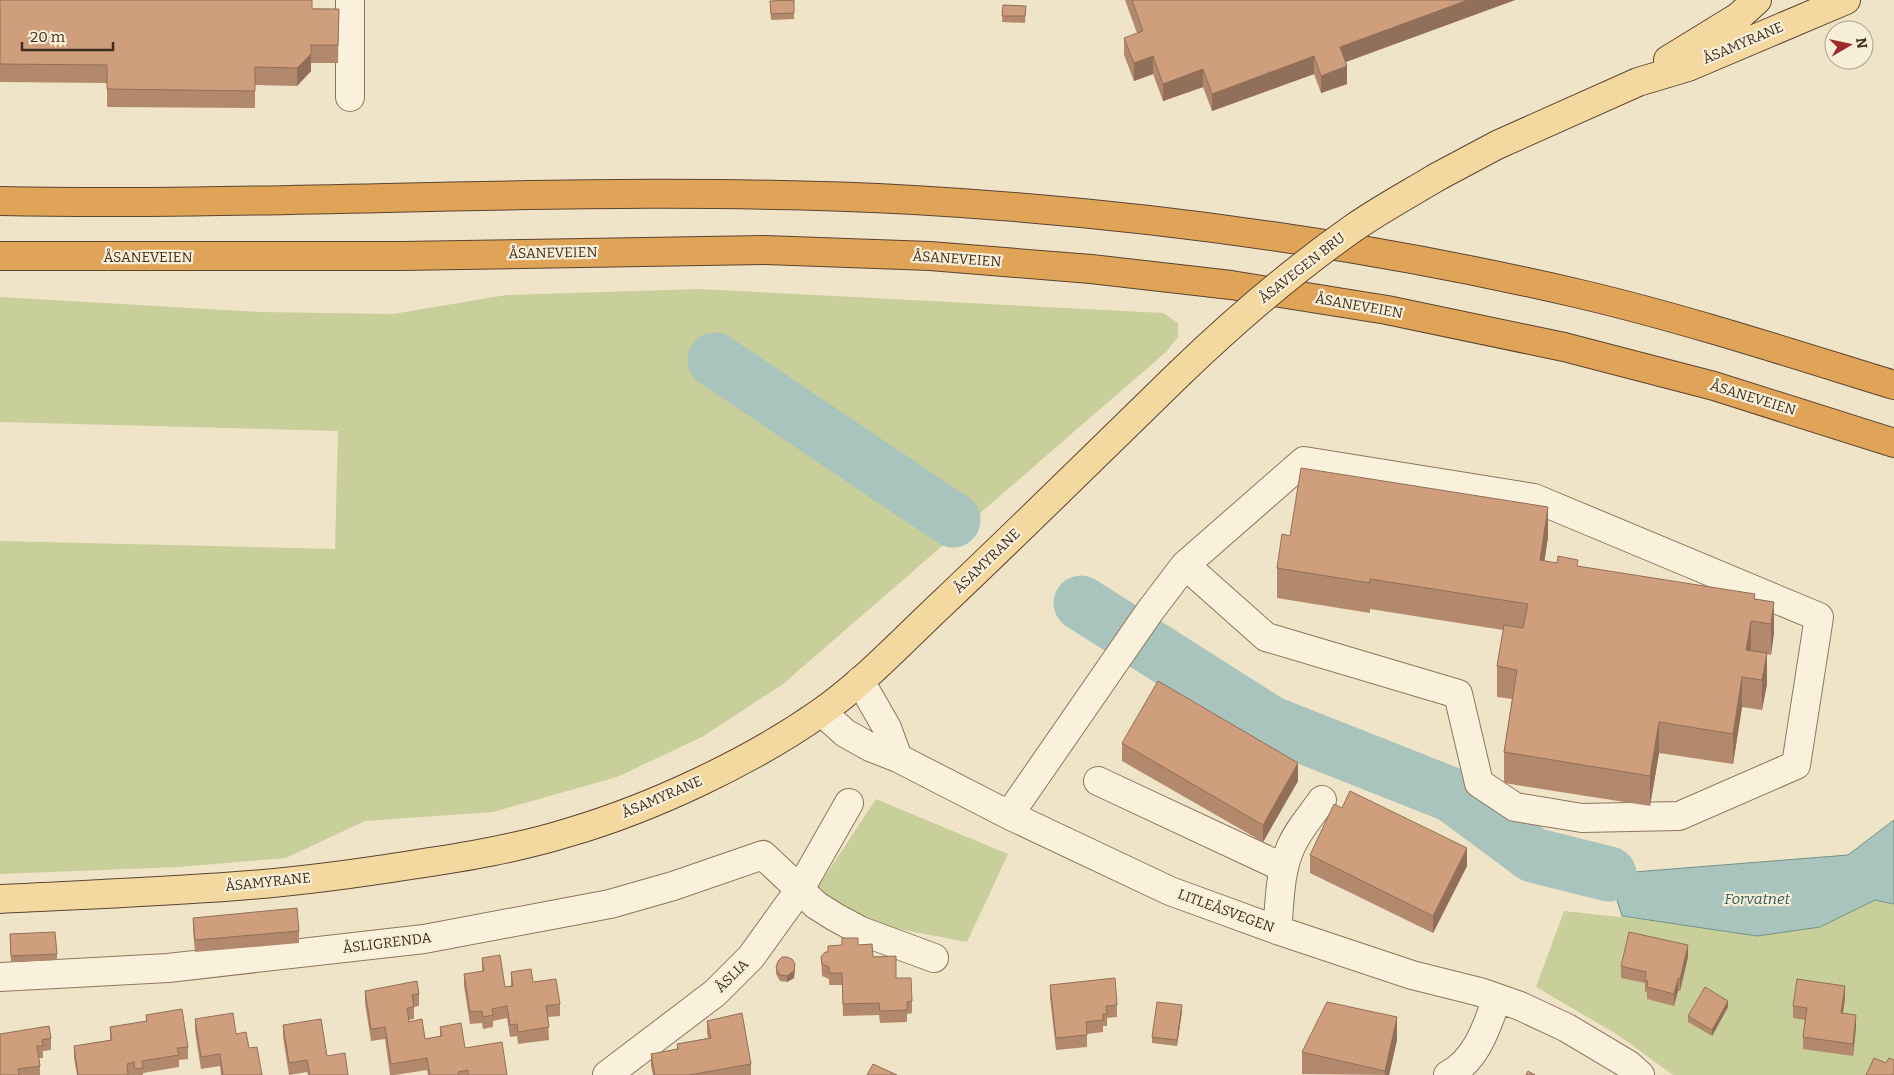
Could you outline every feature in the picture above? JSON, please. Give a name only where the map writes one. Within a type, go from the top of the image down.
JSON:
[{"type":"highway","points":[[0,201],[334,200],[590,194],[749,194],[911,200],[1087,212],[1249,232],[1416,260],[1581,294],[1736,336],[1894,385]]},
{"type":"highway","name":"ÅSANEVEIEN","points":[[0,256],[391,256],[765,250],[930,256],[1091,269],[1231,285],[1377,308],[1564,347],[1714,386],[1894,443]]},
{"type":"main road","name":"ÅSAMYRANE","points":[[1638,82],[1665,62],[1738,17],[1757,0]]},
{"type":"main road","name":"ÅSAMYRANE","points":[[1437,176],[1497,145],[1638,82],[1688,66],[1846,0]]},
{"type":"main road","name":"ÅSAVEGEN BRU","points":[[1179,374],[1231,325],[1353,228],[1437,176]]},
{"type":"main road","name":"ÅSAMYRANE","points":[[0,899],[240,886],[368,872],[459,858],[571,832],[626,813],[677,792],[740,761],[786,735],[822,712],[860,681],[1014,536],[1179,374]]},
{"type":"street","points":[[350,0],[350,97]]},
{"type":"street","points":[[1009,815],[1150,611],[1185,565],[1304,461],[1534,498],[1819,617],[1796,765],[1679,816],[1582,818],[1514,807],[1478,783],[1458,694],[1266,637],[1185,565]]},
{"type":"street","points":[[860,681],[886,728],[898,758]]},
{"type":"street","name":"LITLEÅSVEGEN","points":[[822,712],[846,733],[870,747],[898,758],[1009,815],[1170,891],[1277,930],[1412,974],[1497,998],[1568,1028],[1629,1065],[1640,1075]]},
{"type":"street","points":[[1098,781],[1284,868]]},
{"type":"street","points":[[1277,930],[1284,868],[1290,849],[1300,830],[1322,800]]},
{"type":"street","name":"ÅSLIA","points":[[607,1075],[715,993],[735,974],[750,957],[800,888],[849,803]]},
{"type":"street","name":"ÅSLIGRENDA","points":[[0,976],[168,968],[424,939],[610,904],[673,886],[764,855],[800,888]]},
{"type":"street","points":[[800,888],[816,905],[862,931],[934,958]]},
{"type":"street","points":[[1448,1075],[1458,1070],[1478,1045],[1497,998]]},
{"type":"green space","points":[[699,289],[1163,313],[1178,323],[1178,337],[1166,352],[783,684],[702,737],[617,777],[493,812],[365,821],[286,858],[179,867],[0,874],[0,541],[335,549],[338,431],[0,422],[0,297],[262,312],[393,314],[506,295]]},
{"type":"green space","points":[[876,799],[1008,854],[967,942],[867,923],[816,890]]},
{"type":"green space","points":[[1875,900],[1894,904],[1894,1075],[1673,1075],[1618,1035],[1536,987],[1564,911],[1665,922],[1820,927]]},
{"type":"water","name":"Forvatnet","points":[[1894,820],[1894,904],[1875,900],[1820,927],[1757,936],[1622,916],[1609,874],[1848,855]]},
{"type":"building","points":[[0,0],[312,0],[312,9],[339,9],[338,45],[311,45],[311,54],[297,68],[255,67],[255,91],[107,89],[107,65],[0,64]]},
{"type":"building","points":[[794,0],[794,13],[771,14],[770,1]]},
{"type":"building","points":[[1132,0],[1468,0],[1340,47],[1347,66],[1321,76],[1314,56],[1212,94],[1203,69],[1163,84],[1153,56],[1134,63],[1124,38],[1143,31]]},
{"type":"building","points":[[1003,5],[1026,6],[1025,16],[1002,16]]},
{"type":"building","points":[[1301,468],[1548,507],[1540,560],[1557,563],[1558,556],[1578,560],[1577,566],[1755,594],[1754,599],[1774,602],[1771,624],[1751,621],[1746,650],[1767,653],[1762,680],[1742,677],[1733,734],[1659,722],[1650,776],[1504,752],[1517,670],[1497,666],[1504,625],[1523,628],[1528,604],[1370,579],[1370,583],[1277,568],[1282,534],[1290,536]]},
{"type":"building","points":[[1158,681],[1298,763],[1263,825],[1122,743]]},
{"type":"building","points":[[1350,791],[1467,848],[1433,916],[1310,855],[1334,804],[1342,808]]},
{"type":"building","points":[[297,908],[299,931],[195,940],[193,918]]},
{"type":"building","points":[[55,932],[57,954],[11,956],[10,934]]},
{"type":"building","points":[[1629,932],[1688,945],[1680,979],[1678,979],[1674,994],[1647,987],[1648,981],[1645,980],[1646,972],[1621,966]]},
{"type":"building","points":[[842,938],[858,938],[858,945],[872,944],[873,957],[896,956],[896,978],[911,978],[912,1001],[907,1002],[907,1010],[880,1011],[879,1003],[843,1004],[842,973],[829,973],[829,967],[822,964],[821,957],[825,952],[828,952],[828,946],[842,945]]},
{"type":"building","points":[[500,955],[505,987],[513,986],[511,972],[531,969],[533,982],[556,979],[560,1004],[546,1006],[549,1027],[518,1032],[517,1024],[510,1025],[507,1006],[492,1009],[493,1015],[483,1017],[482,1011],[470,1012],[464,974],[484,971],[482,958]]},
{"type":"building","points":[[782,957],[792,959],[795,964],[794,971],[787,976],[780,975],[776,968],[778,961]]},
{"type":"building","points":[[1115,978],[1117,1005],[1106,1006],[1107,1014],[1103,1014],[1103,1020],[1086,1022],[1087,1035],[1056,1038],[1050,985]]},
{"type":"building","points":[[1797,979],[1845,986],[1841,1013],[1856,1015],[1853,1044],[1803,1037],[1807,1008],[1793,1006]]},
{"type":"building","points":[[417,981],[419,994],[412,995],[414,1007],[407,1008],[409,1022],[422,1019],[425,1039],[442,1036],[440,1027],[461,1023],[465,1048],[502,1042],[507,1075],[468,1075],[468,1070],[458,1072],[459,1075],[430,1075],[427,1058],[391,1064],[385,1027],[371,1029],[365,991]]},
{"type":"building","points":[[1705,987],[1728,1001],[1712,1030],[1688,1016]]},
{"type":"building","points":[[1157,1002],[1182,1005],[1177,1040],[1152,1037]]},
{"type":"building","points":[[1327,1002],[1397,1017],[1385,1071],[1302,1052]]},
{"type":"building","points":[[182,1009],[188,1047],[177,1048],[179,1055],[142,1061],[143,1068],[135,1069],[134,1062],[127,1064],[128,1075],[78,1075],[74,1046],[112,1040],[110,1027],[147,1021],[146,1015]]},
{"type":"building","points":[[233,1013],[236,1034],[246,1032],[249,1048],[257,1047],[262,1075],[223,1075],[220,1054],[201,1057],[195,1019]]},
{"type":"building","points":[[742,1013],[751,1064],[689,1075],[655,1075],[651,1054],[678,1049],[677,1044],[711,1038],[707,1021]]},
{"type":"building","points":[[321,1019],[327,1056],[345,1053],[348,1075],[310,1075],[307,1060],[289,1063],[283,1025]]},
{"type":"building","points":[[49,1026],[51,1038],[42,1040],[43,1046],[37,1046],[40,1066],[18,1069],[19,1075],[0,1075],[0,1034]]},
{"type":"building","points":[[1874,1058],[1886,1063],[1889,1058],[1894,1060],[1893,1075],[1866,1075]]},
{"type":"building","points":[[873,1064],[897,1075],[867,1075]]},
{"type":"building","points":[[1528,1071],[1535,1075],[1526,1075]]},
{"type":"waterway","points":[[715,360],[953,520]]},
{"type":"waterway","points":[[1081,603],[1270,723],[1452,795],[1533,855],[1609,874]]}]
